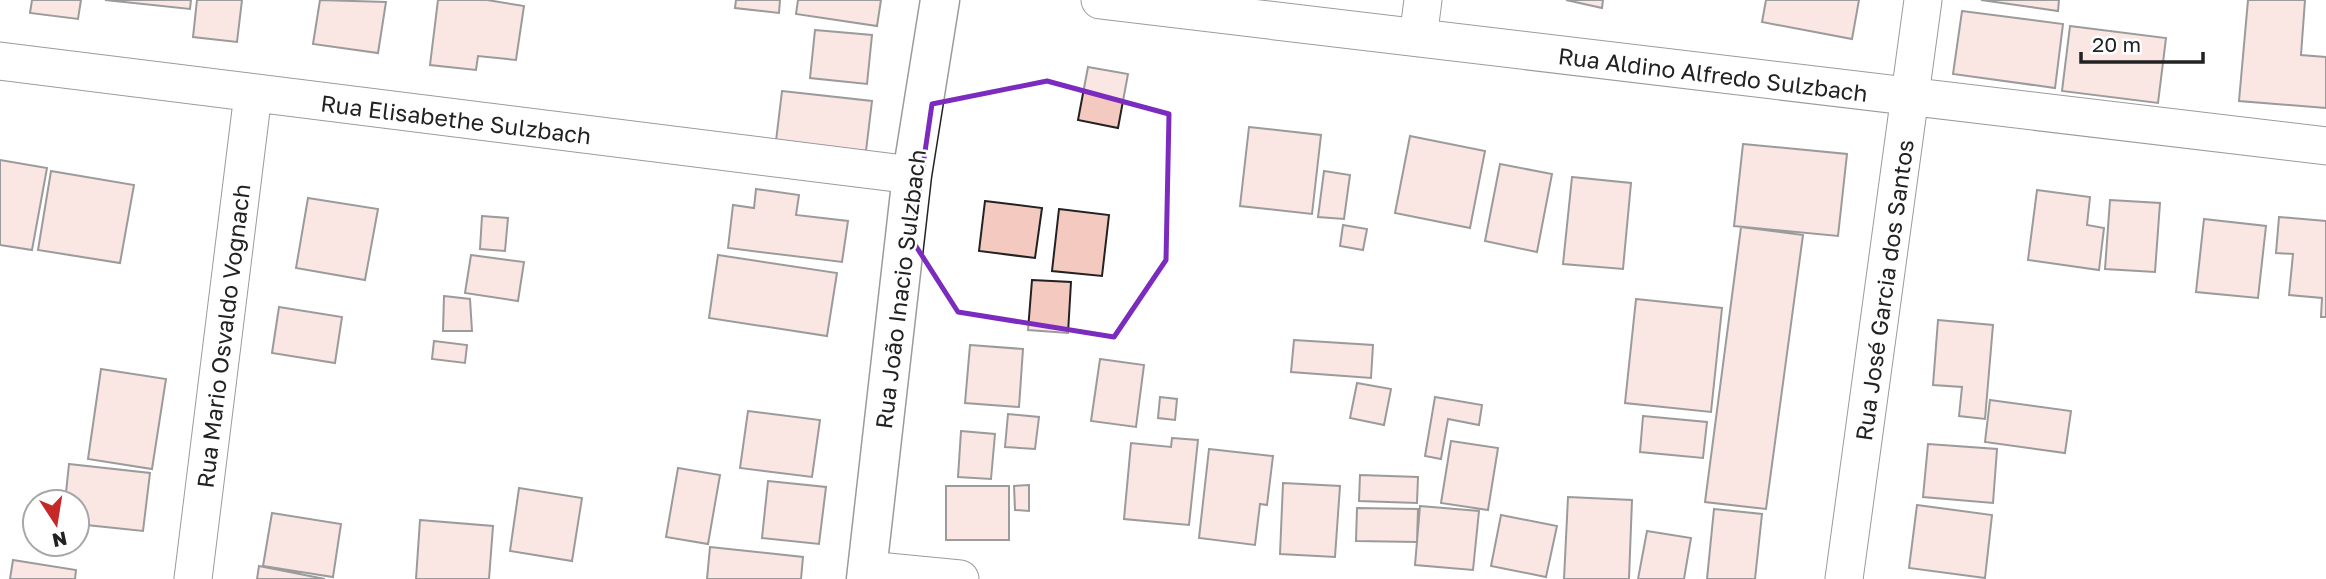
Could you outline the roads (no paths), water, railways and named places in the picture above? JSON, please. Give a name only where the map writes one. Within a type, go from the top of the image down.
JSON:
[{"type":"street","name":"Rua João Inacio Sulzbach","points":[[867,574],[912,175],[940,0]]},
{"type":"street","name":"Rua Aldino Alfredo Sulzbach","points":[[1100,0],[2326,146]]},
{"type":"street","points":[[1418,38],[1423,0]]},
{"type":"street","name":"Rua José Garcia dos Santos","points":[[1844,579],[1923,0]]},
{"type":"street","name":"Rua Elisabethe Sulzbach","points":[[0,61],[912,175]]},
{"type":"street","name":"Rua Mario Osvaldo Vognach","points":[[193,579],[253,94]]},
{"type":"street","points":[[867,574],[960,579]]}]
